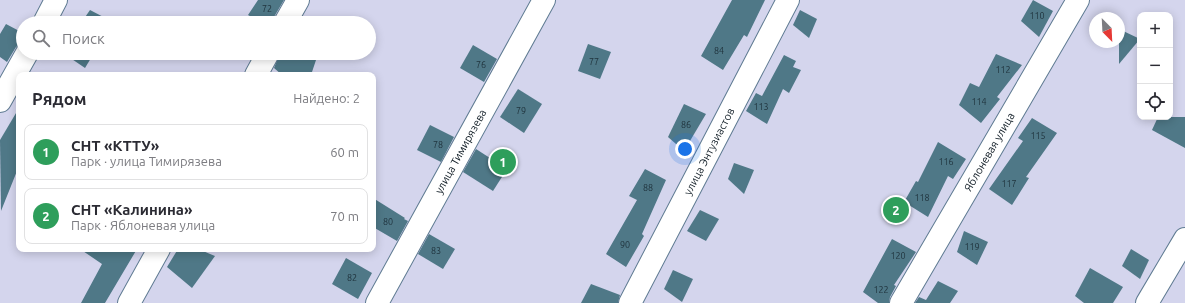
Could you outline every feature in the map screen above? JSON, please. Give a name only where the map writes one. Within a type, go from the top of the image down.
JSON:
[{"type":"street","points":[[48,16],[56,0]]},
{"type":"street","points":[[289,16],[298,0]]},
{"type":"street","name":"улица Тимирязева","points":[[376,303],[544,0]]},
{"type":"street","name":"улица Энтузиастов","points":[[630,303],[788,0]]},
{"type":"street","name":"Яблоневая улица","points":[[901,303],[1078,0]]},
{"type":"street","points":[[16,72],[23,60]]},
{"type":"street","points":[[258,72],[264,60]]},
{"type":"street","points":[[0,101],[16,73]]},
{"type":"street","points":[[1147,303],[1185,239]]},
{"type":"street","points":[[129,303],[157,252]]},
{"type":"shaded area","points":[[0,0],[1185,0],[1185,303],[0,303]]},
{"type":"building","points":[[258,0],[284,0],[275,16],[248,15]]},
{"type":"building","points":[[732,0],[765,0],[747,37],[744,35],[723,70],[701,56]]},
{"type":"building","points":[[1033,0],[1053,11],[1039,37],[1021,21]]},
{"type":"building","points":[[90,10],[102,16],[86,16]]},
{"type":"building","points":[[800,10],[817,19],[809,38],[793,25]]},
{"type":"building","points":[[6,24],[16,29],[16,47],[7,62],[0,57],[0,34]]},
{"type":"building","points":[[1125,32],[1137,38],[1137,43],[1119,64],[1119,48],[1125,48]]},
{"type":"building","points":[[588,44],[611,52],[600,79],[578,71]]},
{"type":"building","points":[[473,45],[497,59],[484,82],[460,68]]},
{"type":"building","points":[[996,54],[1022,65],[997,97],[1000,99],[981,123],[959,105],[970,83],[979,87]]},
{"type":"building","points":[[784,55],[796,61],[793,67],[801,70],[789,93],[783,89],[767,124],[746,111],[756,93],[762,96]]},
{"type":"building","points":[[73,60],[90,60],[85,68]]},
{"type":"building","points":[[277,60],[316,60],[312,72],[279,72],[274,68]]},
{"type":"building","points":[[518,89],[542,104],[524,133],[500,117]]},
{"type":"building","points":[[684,104],[706,114],[684,151],[668,137]]},
{"type":"building","points":[[16,113],[16,174],[1,211],[0,140]]},
{"type":"building","points":[[1173,117],[1185,117],[1185,148],[1152,130],[1157,120],[1173,120]]},
{"type":"building","points":[[1032,118],[1057,133],[1026,177],[1029,178],[1012,205],[989,189],[1023,141],[1018,138]]},
{"type":"building","points":[[430,125],[454,137],[441,162],[417,150]]},
{"type":"building","points":[[938,142],[966,159],[953,179],[948,176],[928,217],[904,202],[916,181],[918,182]]},
{"type":"building","points":[[476,149],[507,169],[493,191],[463,172]]},
{"type":"building","points":[[734,163],[754,170],[744,194],[728,179]]},
{"type":"building","points":[[645,169],[666,180],[642,234],[644,236],[626,267],[606,254],[637,200],[629,196]]},
{"type":"building","points":[[376,200],[408,221],[397,241],[376,229]]},
{"type":"building","points":[[700,210],[719,219],[706,241],[687,231]]},
{"type":"building","points":[[964,231],[988,242],[977,265],[957,252]]},
{"type":"building","points":[[429,234],[455,249],[443,269],[418,254]]},
{"type":"building","points":[[892,239],[916,252],[894,285],[896,286],[890,297],[889,303],[878,303],[863,292]]},
{"type":"building","points":[[1131,249],[1149,260],[1140,279],[1122,266]]},
{"type":"building","points":[[84,252],[135,252],[105,303],[81,303],[102,264]]},
{"type":"building","points":[[176,252],[205,252],[215,256],[192,288],[167,267]]},
{"type":"building","points":[[346,258],[372,273],[358,299],[332,284]]},
{"type":"building","points":[[1090,268],[1123,287],[1113,303],[1084,303],[1075,296]]},
{"type":"building","points":[[673,270],[693,279],[682,302],[664,289]]},
{"type":"building","points":[[938,281],[958,291],[950,303],[915,303],[919,297],[926,300]]},
{"type":"building","points":[[591,284],[620,295],[618,303],[581,303]]},
{"type":"place","name":"СНТ «КТТУ»","points":[[503,162]]},
{"type":"place","name":"СНТ «Калинина»","points":[[896,210]]}]
